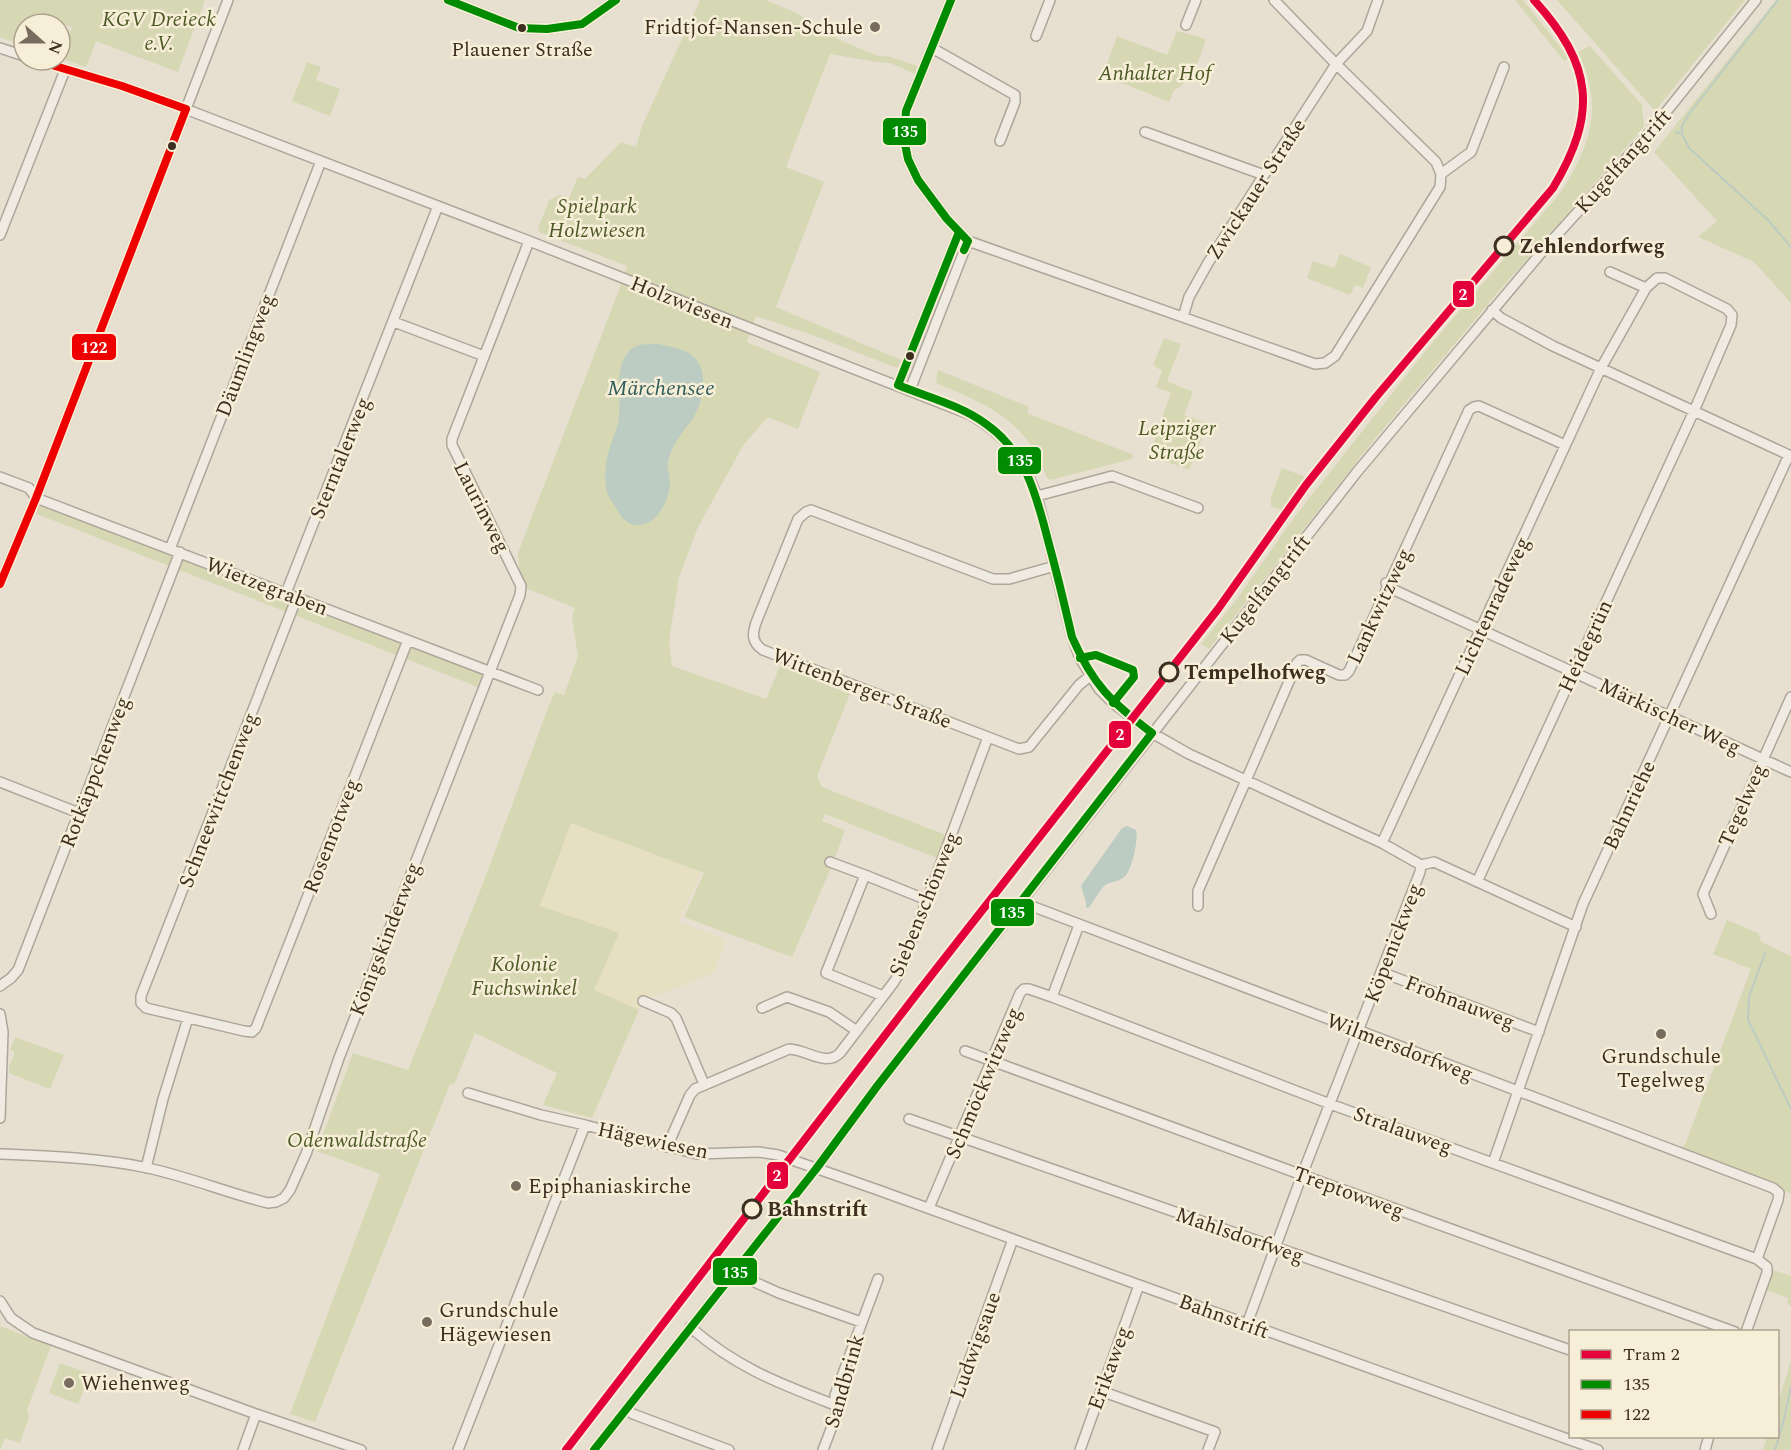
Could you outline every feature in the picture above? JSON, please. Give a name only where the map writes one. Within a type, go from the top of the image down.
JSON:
[{"type":"street","points":[[0,584],[36,498],[228,0]]},
{"type":"street","points":[[448,0],[519,27],[547,29],[582,24],[616,0]]},
{"type":"street","points":[[951,0],[906,111],[904,127],[905,147],[918,180],[958,232],[968,241],[1315,364],[1325,363],[1335,356],[1440,187],[1441,174],[1436,162],[1274,0]]},
{"type":"street","points":[[1036,36],[1050,0]]},
{"type":"street","points":[[1186,25],[1196,0]]},
{"type":"street","name":"Zwickauer Straße","points":[[1183,317],[1189,297],[1208,263],[1336,64],[1367,31],[1378,0]]},
{"type":"street","name":"Kugelfangtrift","points":[[594,1450],[1357,472],[1546,247],[1650,132],[1756,0]]},
{"type":"street","points":[[932,48],[1015,95],[1015,102],[999,141]]},
{"type":"street","points":[[1441,174],[1471,152],[1504,67]]},
{"type":"street","points":[[0,235],[64,72]]},
{"type":"street","name":"Holzwiesen","points":[[72,72],[122,86],[186,109],[971,415],[998,433],[1023,463],[1037,496],[1072,637],[1090,676],[1113,703],[1152,733]]},
{"type":"street","points":[[1145,132],[1264,175]]},
{"type":"street","name":"Däumlingweg","points":[[175,551],[321,162]]},
{"type":"street","name":"Sterntalerweg","points":[[286,593],[438,206]]},
{"type":"street","points":[[898,385],[958,232]]},
{"type":"street","name":"Laurinweg","points":[[490,671],[520,595],[521,586],[452,445],[452,439],[529,241]]},
{"type":"street","points":[[910,390],[968,241]]},
{"type":"street","points":[[1610,272],[1646,288]]},
{"type":"street","name":"Heidegrün","points":[[1477,882],[1728,334],[1732,315],[1727,309],[1665,278],[1657,278],[1646,288]]},
{"type":"street","name":"Lichtenradeweg","points":[[1382,843],[1601,369],[1646,288]]},
{"type":"street","points":[[1492,310],[1501,318],[1553,346],[1790,456]]},
{"type":"street","points":[[394,322],[484,356]]},
{"type":"street","name":"Lankwitzweg","points":[[1198,906],[1198,891],[1297,663],[1300,660],[1306,660],[1340,675],[1345,675],[1349,671],[1387,584],[1469,410],[1479,406],[1565,445]]},
{"type":"street","name":"Bahnriehe","points":[[1493,1163],[1583,904],[1790,456]]},
{"type":"street","name":"Wietzegraben","points":[[0,477],[29,488],[36,498],[538,690]]},
{"type":"street","points":[[1037,496],[1118,477],[1198,508]]},
{"type":"street","name":"Wittenberger Straße","points":[[1055,566],[1009,579],[993,579],[812,510],[798,519],[757,620],[753,636],[756,645],[763,650],[1019,749],[1029,747],[1079,685],[1090,676]]},
{"type":"street","name":"Rotkäppchenweg","points":[[0,986],[18,970],[79,813],[175,551]]},
{"type":"street","name":"Märkischer Weg","points":[[1387,584],[1392,589],[1791,772]]},
{"type":"street","name":"Schneewittchenweg","points":[[188,1018],[146,1008],[141,1003],[141,996],[297,597]]},
{"type":"street","name":"Rosenrotweg","points":[[188,1018],[252,1032],[256,1028],[408,640]]},
{"type":"street","name":"Königskinderweg","points":[[146,1168],[189,1178],[261,1202],[276,1202],[284,1198],[290,1190],[306,1154],[339,1058],[490,671]]},
{"type":"street","name":"Tegelweg","points":[[1711,914],[1702,894],[1791,697]]},
{"type":"street","points":[[1152,733],[1245,781],[1382,843],[1421,865],[1434,862],[1576,927]]},
{"type":"street","name":"Siebenschönweg","points":[[667,1147],[690,1095],[695,1089],[789,1049],[798,1049],[827,1060],[835,1059],[857,1031],[900,972],[988,737]]},
{"type":"street","points":[[0,782],[79,813]]},
{"type":"street","points":[[830,862],[927,900]]},
{"type":"street","name":"Köpenickweg","points":[[1247,1324],[1421,865]]},
{"type":"street","points":[[865,875],[826,974],[884,996]]},
{"type":"street","name":"Wilmersdorfweg","points":[[1021,902],[1773,1188],[1779,1193],[1778,1200],[1756,1260]]},
{"type":"street","name":"Schmöckwitzweg","points":[[929,1208],[1020,993],[1024,989],[1029,989],[1052,997],[1079,925]]},
{"type":"street","name":"Frohnauweg","points":[[1381,972],[1539,1032]]},
{"type":"street","points":[[762,1008],[787,997],[829,1012],[857,1031]]},
{"type":"street","name":"Stralauweg","points":[[1052,997],[1330,1104],[1756,1260]]},
{"type":"street","points":[[644,1001],[671,1013],[676,1018],[704,1084]]},
{"type":"street","points":[[0,1014],[3,1032],[0,1118]]},
{"type":"street","points":[[0,1154],[60,1156],[146,1168],[163,1099],[188,1018]]},
{"type":"street","name":"Treptowweg","points":[[964,1051],[1729,1330]]},
{"type":"street","points":[[468,1093],[541,1115],[585,1125]]},
{"type":"street","name":"Mahlsdorfweg","points":[[909,1119],[1569,1350]]},
{"type":"street","name":"Hägewiesen","points":[[458,1450],[585,1125],[697,1154],[770,1153],[816,1168]]},
{"type":"street","name":"Bahnstrift","points":[[816,1168],[1598,1450]]},
{"type":"street","name":"Ludwigsaue","points":[[937,1450],[1013,1239]]},
{"type":"street","points":[[1747,1330],[1767,1273],[1767,1267],[1756,1260]]},
{"type":"street","points":[[735,1271],[779,1293],[861,1322]]},
{"type":"street","name":"Sandbrink","points":[[823,1450],[836,1416],[835,1395],[878,1279]]},
{"type":"street","name":"Erikaweg","points":[[1080,1450],[1139,1286]]},
{"type":"street","points":[[0,1301],[11,1318],[33,1333],[361,1450]]},
{"type":"street","points":[[690,1327],[716,1348],[759,1374],[779,1384],[835,1404]]},
{"type":"street","points":[[1101,1391],[1215,1432],[1208,1450]]},
{"type":"street","points":[[626,1409],[633,1414],[729,1450]]},
{"type":"street","points":[[243,1450],[256,1414]]},
{"type":"shaded area","points":[[571,823],[701,872],[679,922],[726,940],[714,973],[644,1001],[639,1010],[594,991],[540,906]]},
{"type":"green space","name":"KGV Dreieck e.V.","points":[[0,0],[205,0],[178,72],[96,41],[86,67],[72,62],[72,12],[12,12],[12,42],[0,37]]},
{"type":"green space","points":[[700,0],[766,0],[796,13],[842,41],[878,56],[888,56],[917,66],[915,74],[890,63],[830,54],[786,167],[824,182],[776,307],[901,360],[897,368],[756,316],[747,342],[820,372],[798,429],[768,417],[744,444],[698,527],[679,577],[669,641],[672,666],[766,699],[780,666],[850,694],[817,776],[822,787],[951,837],[942,860],[825,814],[822,821],[845,830],[832,866],[792,957],[684,917],[704,873],[571,823],[540,906],[619,933],[594,990],[639,1010],[592,1118],[543,1105],[557,1073],[475,1033],[454,1085],[450,1084],[315,1422],[290,1414],[380,1174],[317,1151],[353,1053],[408,1070],[482,886],[548,708],[555,692],[564,695],[578,656],[572,618],[575,608],[521,586],[518,553],[627,266],[539,232],[538,229],[549,200],[560,195],[569,198],[578,177],[585,179],[621,142],[636,147],[642,126]]},
{"type":"green space","points":[[1515,0],[1523,0],[1569,58],[1564,61]]},
{"type":"green space","points":[[1557,0],[1745,0],[1655,111]]},
{"type":"green space","points":[[1776,0],[1791,0],[1791,303],[1754,262],[1698,237],[1717,221],[1654,152]]},
{"type":"green space","name":"Anhalter Hof","points":[[1177,31],[1206,39],[1191,75],[1174,90],[1169,102],[1103,75],[1117,36],[1167,55]]},
{"type":"green space","points":[[1590,46],[1642,105],[1644,127],[1499,291],[1374,440],[1209,649],[1201,644],[1237,599],[1293,519],[1428,348],[1561,192],[1580,158],[1591,125],[1591,90],[1578,52]]},
{"type":"green space","points":[[307,62],[321,67],[316,80],[340,89],[330,116],[292,101]]},
{"type":"green space","points":[[1340,254],[1371,267],[1363,288],[1355,285],[1350,295],[1307,278],[1313,261],[1334,268]]},
{"type":"green space","name":"Leipziger Straße","points":[[1164,338],[1181,344],[1167,381],[1193,392],[1184,415],[1208,424],[1189,470],[1149,455],[1171,393],[1156,387],[1162,371],[1153,365]]},
{"type":"green space","points":[[938,370],[1029,407],[1027,413],[1134,455],[1132,459],[1050,480],[1027,439],[1016,428],[992,409],[936,383]]},
{"type":"green space","points":[[1282,468],[1306,477],[1282,510],[1271,506],[1271,497]]},
{"type":"green space","points":[[36,498],[490,671],[483,689],[29,511]]},
{"type":"green space","points":[[1727,920],[1758,933],[1761,942],[1791,956],[1791,1194],[1682,1150],[1751,969],[1713,954]]},
{"type":"green space","points":[[15,1037],[64,1055],[50,1089],[9,1073],[15,1052],[10,1050]]},
{"type":"green space","points":[[1771,1269],[1791,1276],[1791,1306],[1787,1304],[1788,1298],[1764,1289]]},
{"type":"green space","points":[[0,1326],[51,1346],[27,1410],[29,1417],[20,1443],[5,1438],[0,1450]]},
{"type":"green space","points":[[1791,1360],[1791,1450],[1763,1450],[1767,1438],[1779,1438],[1779,1400]]},
{"type":"green space","name":"Wiehenweg","points":[[60,1363],[90,1374],[78,1404],[49,1393]]},
{"type":"water","name":"Märchensee","points":[[643,344],[659,344],[686,351],[696,360],[701,368],[703,389],[693,419],[681,434],[669,457],[670,484],[664,505],[655,518],[642,525],[635,525],[624,519],[607,492],[606,464],[617,429],[619,383],[624,358],[635,347]]},
{"type":"water","points":[[1127,826],[1136,830],[1137,834],[1131,866],[1124,877],[1105,885],[1088,908],[1081,886],[1122,828]]},
{"type":"waterway","points":[[1682,134],[1682,126],[1689,114],[1778,0]]},
{"type":"waterway","points":[[1676,132],[1682,134],[1689,148],[1768,220],[1791,247]]},
{"type":"waterway","points":[[1765,953],[1749,997],[1748,1020],[1791,1109]]},
{"type":"waterway","points":[[1779,1436],[1791,1387]]},
{"type":"waterway","points":[[1775,1450],[1779,1438]]},
{"type":"tram line","name":"2","points":[[566,1450],[919,991],[1218,609],[1306,485],[1376,397],[1553,188],[1568,161],[1577,136],[1582,113],[1582,90],[1578,68],[1568,46],[1554,24],[1534,0]]},
{"type":"transit line","name":"135","points":[[448,0],[519,28],[547,29],[582,24],[616,0]]},
{"type":"transit line","name":"135","points":[[951,0],[906,111],[904,139],[908,159],[918,180],[947,219],[968,241],[964,250]]},
{"type":"transit line","name":"122","points":[[72,71],[186,109]]},
{"type":"transit line","name":"122","points":[[0,584],[36,498],[186,109]]},
{"type":"transit line","name":"135","points":[[959,232],[898,385],[954,406],[976,417],[1012,449],[1022,464],[1036,496],[1072,637],[1080,654],[1096,680],[1114,702],[1152,733]]},
{"type":"transit line","name":"135","points":[[1080,658],[1096,655],[1133,670],[1134,677],[1113,703]]},
{"type":"transit line","name":"135","points":[[594,1450],[816,1169],[878,1085],[1152,733]]},
{"type":"place","name":"Fridtjof-Nansen-Schule","points":[[875,27]]},
{"type":"place","name":"Plauener Straße","points":[[522,28]]},
{"type":"place","name":"Zehlendorfweg","points":[[1504,246]]},
{"type":"place","name":"Tempelhofweg","points":[[1169,672]]},
{"type":"place","name":"Grundschule Tegelweg","points":[[1661,1034]]},
{"type":"place","name":"Epiphaniaskirche","points":[[516,1186]]},
{"type":"place","name":"Bahnstrift","points":[[752,1209]]},
{"type":"place","name":"Grundschule Hägewiesen","points":[[427,1322]]},
{"type":"place","name":"Wiehenweg","points":[[69,1383]]},
{"type":"park label","name":"Spielpark Holzwiesen","points":[[597,218]]},
{"type":"park label","name":"Kolonie Fuchswinkel","points":[[524,976]]},
{"type":"park label","name":"Odenwaldstraße","points":[[357,1140]]}]
